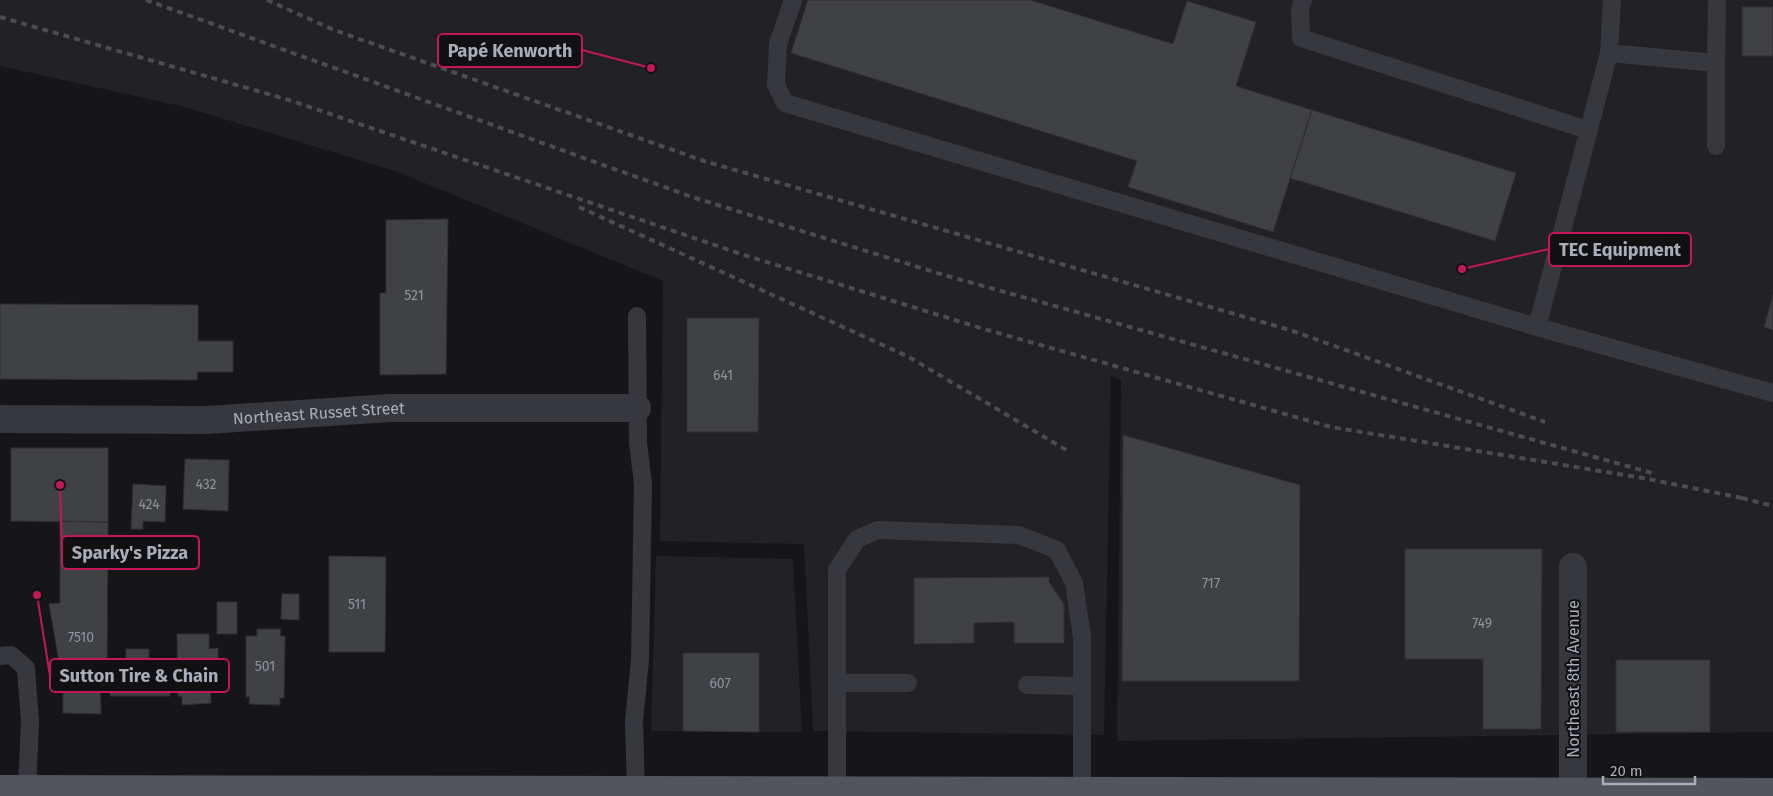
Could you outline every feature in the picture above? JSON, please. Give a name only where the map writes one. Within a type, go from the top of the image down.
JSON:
[{"type":"main road","points":[[0,789],[192,793],[636,793],[837,790],[883,793],[1082,790],[1579,793],[1773,792]]},
{"type":"street","name":"Northeast Russet Street","points":[[0,419],[207,420],[390,408],[637,408]]},
{"type":"street","name":"Northeast 8th Avenue","points":[[1573,567],[1579,793]]},
{"type":"lane","points":[[793,0],[778,44],[776,84],[785,103],[1537,327],[1773,393]]},
{"type":"lane","points":[[1303,0],[1300,10],[1301,38],[1588,130]]},
{"type":"lane","points":[[1537,327],[1609,53],[1612,0]]},
{"type":"lane","points":[[1716,146],[1717,0]]},
{"type":"lane","points":[[1609,53],[1716,64]]},
{"type":"lane","points":[[636,793],[634,721],[640,660],[643,484],[637,408],[637,316]]},
{"type":"lane","points":[[837,790],[837,570],[857,539],[878,530],[1019,535],[1057,550],[1074,583],[1082,637],[1082,790]]},
{"type":"lane","points":[[0,656],[11,655],[26,668],[30,722],[27,789]]},
{"type":"lane","points":[[837,683],[908,683]]},
{"type":"lane","points":[[1027,685],[1082,686]]},
{"type":"shaded area","points":[[0,0],[1773,0],[1773,732],[1117,741],[1121,380],[1111,377],[1104,735],[813,731],[804,544],[660,541],[663,281],[398,172],[185,107],[0,66]]},
{"type":"shaded area","points":[[656,556],[793,559],[802,732],[651,731]]},
{"type":"building","points":[[808,0],[1030,0],[1173,44],[1187,1],[1256,22],[1236,86],[1312,110],[1273,232],[1128,187],[1137,161],[791,53]]},
{"type":"building","points":[[1742,7],[1773,7],[1773,56],[1742,56]]},
{"type":"building","points":[[1312,110],[1516,173],[1495,241],[1290,178]]},
{"type":"building","points":[[448,219],[446,374],[380,375],[380,293],[386,293],[386,220]]},
{"type":"building","points":[[1773,295],[1773,330],[1764,327]]},
{"type":"building","points":[[0,304],[198,305],[198,341],[233,341],[233,372],[197,372],[197,380],[0,379]]},
{"type":"building","points":[[687,318],[759,318],[758,432],[687,432]]},
{"type":"building","points":[[1123,435],[1300,485],[1299,681],[1122,681]]},
{"type":"building","points":[[11,448],[108,448],[108,522],[11,521]]},
{"type":"building","points":[[185,459],[229,460],[228,511],[183,509]]},
{"type":"building","points":[[133,484],[166,486],[165,522],[143,521],[143,529],[131,529]]},
{"type":"building","points":[[60,521],[108,522],[107,669],[100,669],[101,714],[63,713],[63,684],[49,604],[60,603]]},
{"type":"building","points":[[1405,549],[1542,549],[1541,729],[1483,729],[1483,659],[1405,659]]},
{"type":"building","points":[[329,556],[386,557],[385,652],[329,652]]},
{"type":"building","points":[[1049,577],[1049,582],[1064,604],[1064,643],[1014,643],[1014,622],[974,623],[974,643],[914,644],[914,578]]},
{"type":"building","points":[[282,594],[299,594],[299,620],[281,619]]},
{"type":"building","points":[[217,602],[237,602],[237,634],[217,634]]},
{"type":"building","points":[[257,629],[281,629],[280,636],[285,636],[284,698],[280,698],[280,705],[249,704],[250,697],[246,697],[246,636],[257,636]]},
{"type":"building","points":[[177,634],[209,634],[209,649],[218,648],[218,679],[210,679],[211,703],[182,705],[182,696],[178,696]]},
{"type":"building","points":[[126,649],[149,649],[149,663],[170,663],[170,696],[110,696],[111,674],[126,674]]},
{"type":"building","points":[[683,653],[759,653],[759,732],[683,731]]},
{"type":"building","points":[[1616,660],[1710,660],[1710,732],[1616,732]]},
{"type":"railway","points":[[146,0],[692,197],[944,275],[1652,473]]},
{"type":"railway","points":[[267,0],[334,30],[704,161],[1290,330],[1545,422]]},
{"type":"railway","points":[[0,17],[289,100],[741,254],[984,329],[1331,427],[1643,478],[1747,499]]},
{"type":"railway","points":[[579,207],[909,357],[1068,451]]},
{"type":"railway","points":[[1742,498],[1773,506]]},
{"type":"place","name":"Papé Kenworth","points":[[651,68]]},
{"type":"place","name":"TEC Equipment","points":[[1462,269]]},
{"type":"place","name":"Sparky's Pizza","points":[[60,485]]},
{"type":"place","name":"Sutton Tire & Chain","points":[[37,595]]}]
